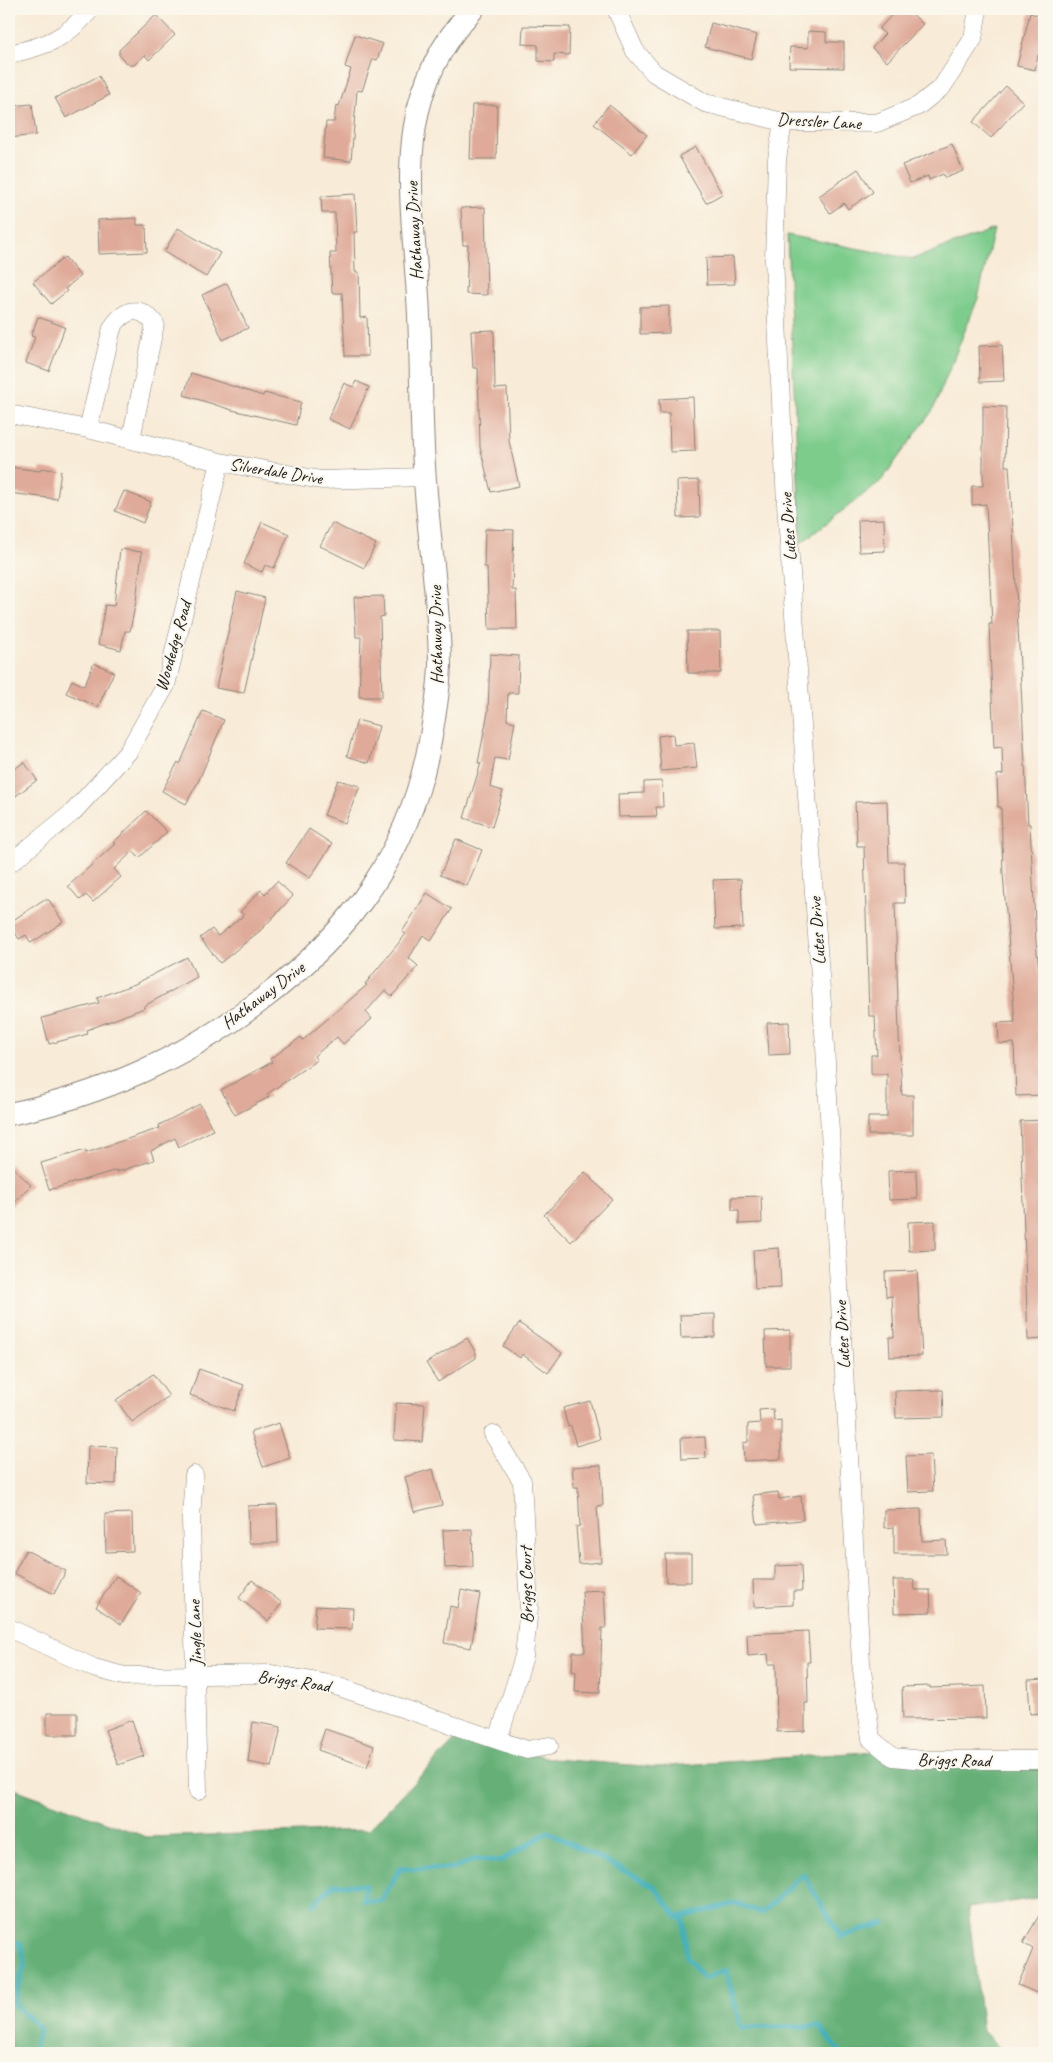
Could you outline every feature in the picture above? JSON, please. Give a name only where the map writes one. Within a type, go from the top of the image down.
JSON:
[{"type":"street","points":[[9,54],[51,43],[75,28],[91,9]]},
{"type":"street","name":"Hathaway Drive","points":[[9,1114],[66,1099],[138,1073],[181,1052],[238,1018],[289,980],[330,941],[366,896],[397,846],[414,806],[426,764],[435,716],[440,666],[438,608],[424,477],[421,341],[411,177],[416,116],[424,84],[438,55],[455,28],[473,9]]},
{"type":"street","name":"Dressler Lane","points":[[616,9],[635,51],[654,73],[705,104],[783,122],[877,123],[918,106],[942,87],[973,39],[978,9]]},
{"type":"street","name":"Lutes Drive","points":[[783,122],[778,158],[774,260],[786,503],[825,1036],[862,1662],[871,1739]]},
{"type":"street","points":[[88,429],[112,328],[120,316],[132,311],[148,315],[154,324],[131,439]]},
{"type":"street","name":"Silverdale Drive","points":[[9,414],[88,429],[220,462],[321,480],[424,477]]},
{"type":"street","name":"Woodedge Road","points":[[9,864],[73,812],[128,752],[166,685],[220,462]]},
{"type":"street","name":"Briggs Court","points":[[493,1434],[522,1481],[529,1607],[524,1656],[498,1740]]},
{"type":"street","name":"Jingle Lane","points":[[194,1475],[191,1518],[198,1791]]},
{"type":"street","name":"Briggs Road","points":[[9,1628],[94,1668],[124,1676],[196,1677],[272,1674],[330,1684],[527,1750],[548,1746]]},
{"type":"street","name":"Briggs Road","points":[[871,1739],[893,1757],[923,1760],[1044,1760]]},
{"type":"green space","points":[[994,229],[978,298],[933,410],[881,481],[801,543],[787,235],[913,259]]},
{"type":"green space","points":[[460,1735],[553,1759],[656,1767],[877,1751],[1044,1760],[1044,1897],[968,1908],[983,2031],[1005,2053],[9,2053],[9,1787],[147,1837],[368,1830]]},
{"type":"building","points":[[897,9],[907,9],[923,24],[887,62],[872,48],[885,34],[879,29]]},
{"type":"building","points":[[1030,13],[1044,17],[1044,56],[1038,55],[1035,70],[1017,66]]},
{"type":"building","points":[[156,15],[175,35],[149,60],[145,55],[134,65],[129,65],[119,55],[119,50]]},
{"type":"building","points":[[711,23],[757,35],[751,59],[705,47]]},
{"type":"building","points":[[523,26],[570,27],[569,55],[554,54],[554,62],[538,61],[538,45],[522,44]]},
{"type":"building","points":[[808,31],[826,32],[826,42],[844,42],[844,68],[789,67],[790,47],[808,48]]},
{"type":"building","points":[[355,35],[383,44],[377,60],[373,59],[362,91],[357,90],[351,161],[323,158],[326,122],[334,122],[336,105],[339,106],[351,69],[345,67]]},
{"type":"building","points":[[99,76],[109,95],[66,118],[55,98]]},
{"type":"building","points":[[1006,86],[1023,102],[991,138],[973,122]]},
{"type":"building","points":[[32,104],[36,135],[9,138],[9,111],[12,111],[12,106]]},
{"type":"building","points":[[472,105],[497,105],[496,159],[470,159]]},
{"type":"building","points":[[609,105],[647,135],[632,154],[594,124]]},
{"type":"building","points":[[952,144],[963,171],[945,178],[943,174],[929,180],[928,176],[910,183],[902,165]]},
{"type":"building","points":[[696,147],[722,194],[706,203],[679,156]]},
{"type":"building","points":[[858,169],[873,192],[848,209],[844,203],[830,213],[819,196]]},
{"type":"building","points":[[355,194],[357,232],[354,232],[355,272],[359,272],[360,318],[367,317],[368,356],[345,356],[342,293],[332,293],[330,253],[336,253],[335,213],[322,213],[321,196]]},
{"type":"building","points":[[485,207],[487,295],[466,294],[468,245],[463,245],[461,208]]},
{"type":"building","points":[[137,218],[137,225],[146,225],[147,252],[99,254],[98,220]]},
{"type":"building","points":[[178,228],[220,253],[206,277],[164,252]]},
{"type":"building","points":[[65,257],[80,276],[65,289],[67,291],[51,304],[33,282]]},
{"type":"building","points":[[733,257],[735,284],[707,285],[706,258]]},
{"type":"building","points":[[227,283],[248,328],[223,340],[202,295]]},
{"type":"building","points":[[669,306],[669,333],[640,334],[640,307]]},
{"type":"building","points":[[38,317],[65,327],[49,371],[26,363],[35,337],[31,336]]},
{"type":"building","points":[[494,330],[495,389],[507,388],[509,441],[519,486],[491,492],[480,447],[478,368],[473,368],[471,331]]},
{"type":"building","points":[[1002,345],[1004,381],[980,382],[979,346]]},
{"type":"building","points":[[191,373],[263,396],[264,393],[301,402],[296,425],[232,410],[184,395]]},
{"type":"building","points":[[356,381],[369,387],[350,429],[328,419],[344,383],[353,387]]},
{"type":"building","points":[[693,397],[695,451],[670,452],[669,413],[660,413],[659,399]]},
{"type":"building","points":[[983,406],[1006,407],[1005,466],[1009,466],[1028,824],[1030,824],[1036,942],[1042,1001],[1043,1095],[1016,1096],[1014,1043],[999,1044],[998,1023],[1015,1022],[1003,874],[1001,807],[998,807],[997,775],[1003,774],[1002,747],[994,748],[989,624],[992,624],[986,504],[972,505],[972,486],[983,486]]},
{"type":"building","points":[[9,467],[40,471],[41,468],[61,471],[57,499],[9,493]]},
{"type":"building","points":[[699,480],[700,517],[678,518],[677,481]]},
{"type":"building","points":[[124,491],[151,502],[143,523],[115,511]]},
{"type":"building","points":[[884,519],[885,551],[859,552],[858,520]]},
{"type":"building","points":[[262,522],[289,534],[274,568],[265,565],[262,572],[244,564]]},
{"type":"building","points":[[332,523],[376,544],[364,568],[320,546]]},
{"type":"building","points":[[485,529],[514,530],[512,590],[516,590],[517,629],[489,629],[487,567],[484,567]]},
{"type":"building","points":[[120,549],[142,552],[130,631],[125,631],[121,650],[98,644],[105,605],[114,606]]},
{"type":"building","points":[[237,591],[265,598],[244,693],[216,688]]},
{"type":"building","points":[[383,596],[384,616],[380,617],[382,697],[359,697],[361,637],[356,637],[354,597]]},
{"type":"building","points":[[687,631],[720,631],[721,673],[688,673]]},
{"type":"building","points":[[490,654],[519,656],[518,693],[508,693],[507,720],[515,722],[508,760],[495,758],[490,787],[503,791],[492,827],[464,818],[481,763],[478,763],[488,712]]},
{"type":"building","points":[[94,663],[114,672],[98,707],[66,693],[72,680],[84,686]]},
{"type":"building","points":[[203,711],[224,720],[199,780],[186,804],[162,791],[178,762],[180,764]]},
{"type":"building","points":[[357,720],[379,726],[369,763],[347,756]]},
{"type":"building","points":[[673,734],[674,745],[694,743],[697,768],[661,771],[658,736]]},
{"type":"building","points":[[24,762],[37,780],[9,801],[9,773]]},
{"type":"building","points":[[338,780],[360,786],[345,823],[324,815]]},
{"type":"building","points":[[662,781],[663,807],[656,807],[657,816],[619,817],[618,794],[644,793],[644,782]]},
{"type":"building","points":[[887,801],[889,862],[904,862],[905,903],[895,903],[899,1035],[902,1095],[913,1095],[913,1135],[868,1135],[868,1117],[887,1117],[887,1074],[871,1074],[871,1055],[877,1055],[875,1016],[869,1016],[864,846],[857,846],[855,802]]},
{"type":"building","points":[[146,811],[167,832],[139,858],[133,851],[114,869],[121,877],[93,902],[86,895],[80,900],[68,886],[115,844],[113,843]]},
{"type":"building","points":[[309,829],[332,844],[310,878],[286,863]]},
{"type":"building","points":[[456,839],[482,850],[467,886],[440,875]]},
{"type":"building","points":[[741,879],[743,928],[715,929],[713,880]]},
{"type":"building","points":[[277,881],[293,896],[261,930],[220,963],[200,938],[212,929],[218,936],[244,915],[240,912],[261,890],[265,894]]},
{"type":"building","points":[[427,893],[452,909],[431,941],[423,935],[409,958],[418,966],[392,996],[385,990],[366,1012],[372,1019],[343,1044],[337,1037],[314,1056],[317,1060],[267,1094],[269,1097],[235,1115],[221,1090],[272,1062],[270,1059],[301,1037],[303,1040],[367,985],[365,984],[406,934],[402,932]]},
{"type":"building","points":[[43,900],[49,900],[63,922],[31,943],[26,935],[19,939],[9,923]]},
{"type":"building","points":[[187,957],[197,977],[144,1006],[144,1008],[87,1030],[88,1034],[49,1044],[42,1018],[99,1003],[97,998],[135,984]]},
{"type":"building","points":[[789,1022],[790,1054],[769,1055],[767,1023]]},
{"type":"building","points":[[200,1104],[213,1130],[179,1147],[175,1138],[151,1151],[154,1160],[49,1190],[41,1163],[85,1150],[86,1153],[160,1128],[159,1125]]},
{"type":"building","points":[[1044,1120],[1044,1339],[1028,1340],[1020,1121]]},
{"type":"building","points":[[9,1164],[31,1185],[9,1208]]},
{"type":"building","points":[[916,1170],[917,1199],[889,1200],[888,1171]]},
{"type":"building","points":[[585,1172],[612,1199],[571,1242],[544,1215]]},
{"type":"building","points":[[761,1196],[762,1223],[739,1224],[739,1210],[732,1210],[732,1197]]},
{"type":"building","points":[[935,1221],[935,1250],[909,1251],[908,1222]]},
{"type":"building","points":[[779,1248],[781,1288],[755,1289],[753,1250]]},
{"type":"building","points":[[917,1271],[922,1356],[890,1357],[889,1337],[894,1337],[892,1296],[886,1297],[885,1272]]},
{"type":"building","points":[[715,1314],[715,1337],[681,1338],[680,1315]]},
{"type":"building","points":[[519,1323],[562,1353],[548,1373],[522,1354],[520,1358],[503,1346]]},
{"type":"building","points":[[790,1330],[790,1366],[766,1366],[765,1331]]},
{"type":"building","points":[[467,1338],[476,1353],[476,1358],[438,1382],[426,1363]]},
{"type":"building","points":[[199,1369],[244,1385],[234,1411],[190,1395]]},
{"type":"building","points":[[153,1374],[169,1396],[132,1422],[116,1400]]},
{"type":"building","points":[[943,1390],[944,1417],[896,1418],[895,1391]]},
{"type":"building","points":[[590,1401],[600,1439],[576,1446],[571,1426],[568,1427],[563,1408]]},
{"type":"building","points":[[396,1403],[425,1404],[422,1442],[394,1440]]},
{"type":"building","points":[[773,1409],[774,1421],[781,1420],[781,1459],[744,1461],[743,1443],[748,1442],[748,1424],[760,1423],[759,1410]]},
{"type":"building","points":[[279,1423],[290,1458],[263,1467],[251,1432]]},
{"type":"building","points":[[705,1437],[706,1458],[682,1459],[681,1438]]},
{"type":"building","points":[[88,1446],[117,1447],[116,1484],[87,1483]]},
{"type":"building","points":[[931,1455],[933,1491],[908,1492],[906,1456]]},
{"type":"building","points":[[601,1465],[603,1505],[597,1506],[601,1562],[579,1564],[576,1527],[580,1526],[578,1487],[574,1487],[572,1467]]},
{"type":"building","points":[[433,1469],[442,1505],[414,1512],[405,1477]]},
{"type":"building","points":[[778,1492],[779,1499],[801,1496],[803,1520],[757,1524],[753,1495]]},
{"type":"building","points":[[277,1505],[278,1543],[249,1543],[248,1506]]},
{"type":"building","points":[[921,1509],[922,1541],[946,1540],[947,1554],[894,1554],[894,1527],[884,1528],[884,1510]]},
{"type":"building","points":[[132,1513],[133,1551],[106,1552],[105,1514]]},
{"type":"building","points":[[472,1529],[473,1567],[445,1568],[443,1530]]},
{"type":"building","points":[[26,1550],[66,1571],[54,1594],[14,1573]]},
{"type":"building","points":[[665,1554],[691,1554],[691,1582],[666,1582]]},
{"type":"building","points":[[801,1565],[802,1591],[793,1591],[793,1605],[754,1607],[753,1580],[775,1580],[775,1566]]},
{"type":"building","points":[[116,1576],[141,1593],[121,1624],[96,1607]]},
{"type":"building","points":[[252,1580],[282,1603],[268,1621],[239,1598]]},
{"type":"building","points":[[893,1580],[914,1580],[915,1590],[930,1590],[931,1612],[894,1613]]},
{"type":"building","points":[[461,1590],[480,1594],[471,1648],[444,1643],[450,1606],[458,1608]]},
{"type":"building","points":[[604,1590],[606,1628],[602,1628],[600,1693],[575,1692],[576,1672],[572,1671],[573,1652],[585,1652],[582,1591]]},
{"type":"building","points":[[316,1606],[353,1608],[352,1629],[314,1628]]},
{"type":"building","points":[[808,1631],[810,1662],[807,1662],[808,1703],[805,1703],[805,1731],[777,1732],[776,1664],[769,1664],[768,1654],[748,1656],[747,1634]]},
{"type":"building","points":[[1044,1679],[1044,1713],[1030,1714],[1028,1680]]},
{"type":"building","points":[[930,1686],[930,1688],[985,1686],[986,1718],[903,1719],[902,1687]]},
{"type":"building","points":[[47,1713],[77,1713],[77,1735],[47,1735]]},
{"type":"building","points":[[132,1720],[144,1756],[118,1765],[105,1730]]},
{"type":"building","points":[[253,1722],[281,1727],[272,1767],[248,1762]]},
{"type":"building","points":[[325,1729],[374,1746],[367,1767],[318,1750]]},
{"type":"building","points":[[1044,1907],[1044,1996],[1018,1985],[1033,1949],[1023,1943]]},
{"type":"waterway","points":[[314,1904],[333,1885],[365,1885],[363,1901],[381,1901],[400,1869],[455,1868],[477,1859],[501,1861],[548,1832],[654,1886],[678,1918],[736,1903],[762,1913],[803,1874],[841,1937],[884,1923]]},
{"type":"waterway","points":[[683,1916],[687,1957],[704,1979],[726,1970],[741,2028],[819,2026],[841,2053]]},
{"type":"waterway","points":[[9,1942],[20,1943],[25,1962],[14,2004],[40,2028],[33,2053]]}]
